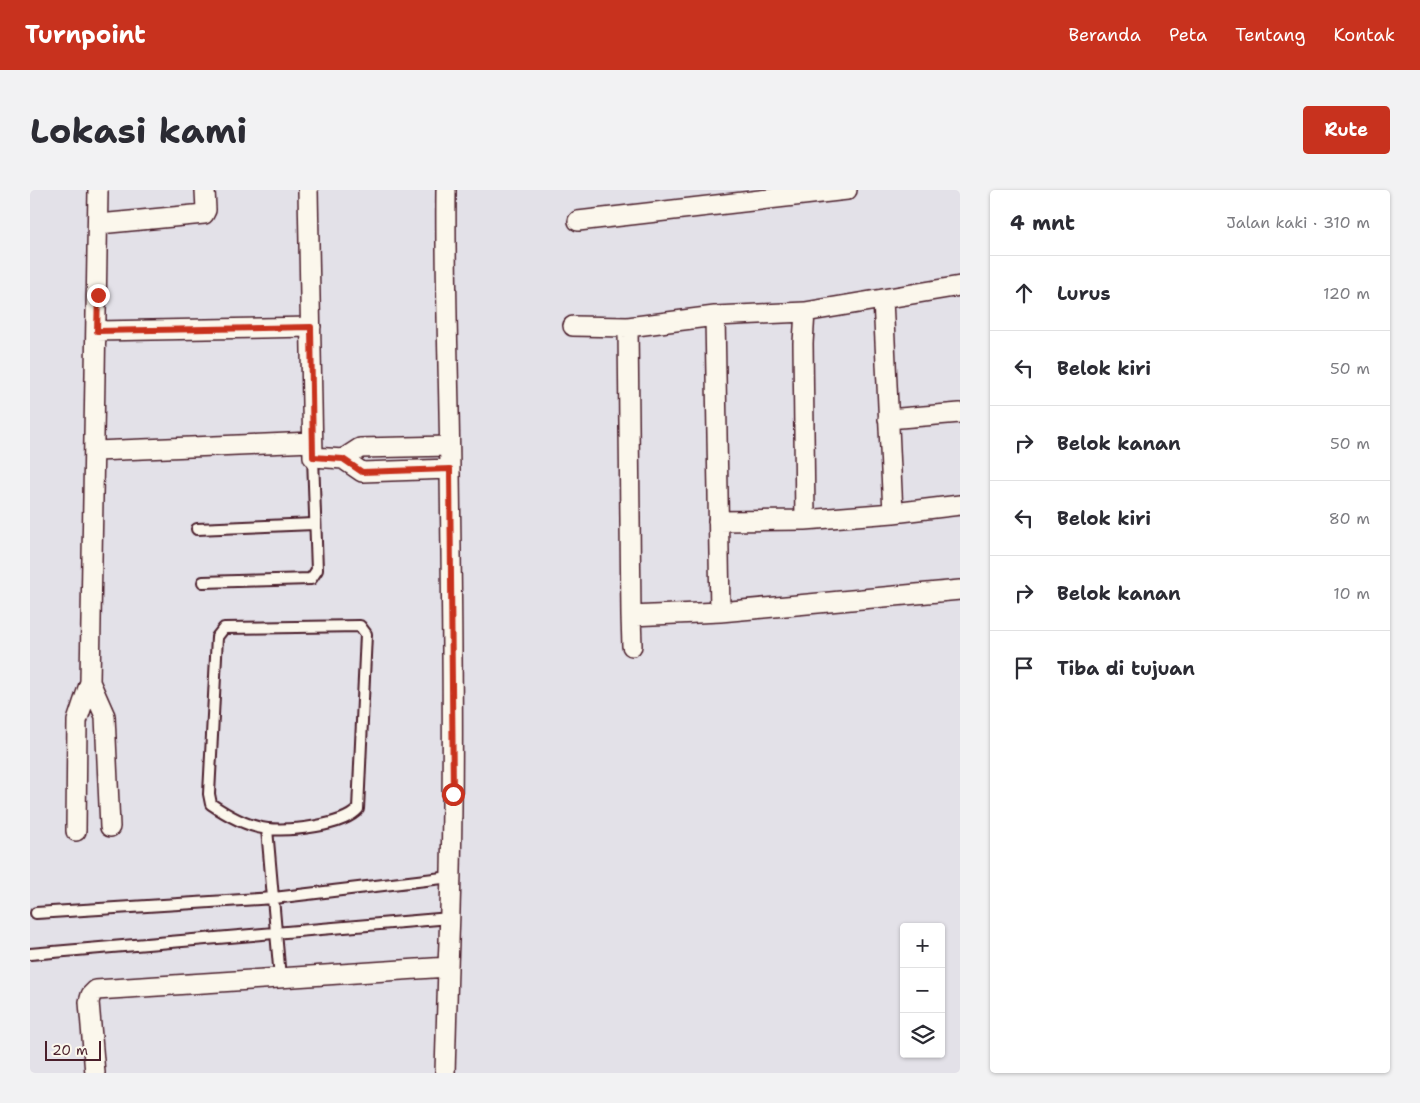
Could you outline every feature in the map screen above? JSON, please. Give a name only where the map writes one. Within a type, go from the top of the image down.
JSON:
[{"type":"street","points":[[76,831],[77,722],[90,682],[96,451],[98,190]]},
{"type":"street","points":[[99,224],[204,214],[206,210],[205,190]]},
{"type":"street","points":[[308,190],[313,450]]},
{"type":"street","points":[[445,1073],[453,794],[450,469],[445,299],[446,190]]},
{"type":"street","points":[[578,221],[847,190]]},
{"type":"street","points":[[573,326],[628,327],[714,316],[805,312],[960,286]]},
{"type":"street","points":[[883,299],[893,513]]},
{"type":"street","points":[[805,312],[803,343],[805,520]]},
{"type":"street","points":[[714,316],[720,612]]},
{"type":"street","points":[[97,331],[311,327]]},
{"type":"street","points":[[628,327],[632,646]]},
{"type":"street","points":[[888,419],[960,413]]},
{"type":"street","points":[[343,459],[360,448],[449,446]]},
{"type":"street","points":[[96,451],[313,450],[343,459],[362,472],[450,469]]},
{"type":"street","points":[[718,520],[805,520],[893,513],[960,505]]},
{"type":"street","points":[[631,616],[720,612],[960,590]]},
{"type":"street","points":[[90,682],[105,716],[110,826]]},
{"type":"street","points":[[95,1073],[89,1002],[91,995],[96,990],[448,967]]},
{"type":"lane","points":[[203,582],[311,579],[316,570],[313,450]]},
{"type":"lane","points":[[197,529],[314,524]]},
{"type":"lane","points":[[360,626],[366,634],[358,810],[351,816],[324,824],[267,829],[226,814],[211,804],[217,637],[224,628],[360,626]]},
{"type":"lane","points":[[267,829],[280,978]]},
{"type":"lane","points":[[36,913],[274,898],[451,877]]},
{"type":"lane","points":[[30,954],[450,918]]},
{"type":"route","points":[[98,295],[97,331],[311,327],[313,457],[343,459],[362,472],[450,469],[453,794]]}]
